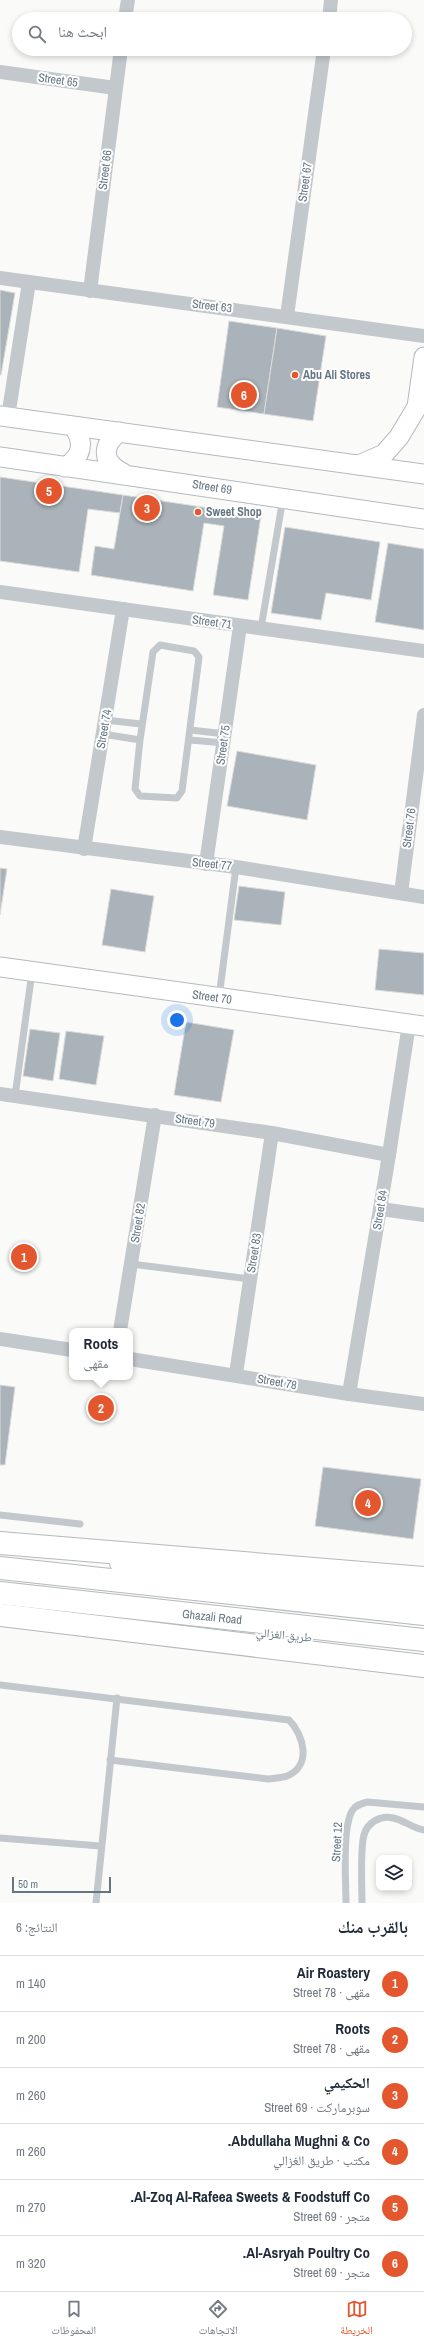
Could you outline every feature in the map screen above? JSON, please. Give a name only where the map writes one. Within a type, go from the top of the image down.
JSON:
[{"type":"main road","points":[[0,1543],[424,1578]]},
{"type":"main road","points":[[0,1551],[424,1595]]},
{"type":"main road","points":[[0,1568],[424,1614]]},
{"type":"main road","name":"Ghazali Road","points":[[0,1593],[424,1640]]},
{"type":"main road","name":"طريق الغزالي","points":[[0,1602],[424,1651]]},
{"type":"main road","points":[[0,1615],[424,1666]]},
{"type":"street","points":[[126,12],[128,0]]},
{"type":"street","points":[[330,12],[331,0]]},
{"type":"street","name":"Street 66","points":[[90,291],[120,56]]},
{"type":"street","name":"Street 67","points":[[287,316],[323,56]]},
{"type":"street","name":"Street 65","points":[[0,72],[116,88]]},
{"type":"street","name":"Street 63","points":[[0,278],[287,316],[424,336]]},
{"type":"street","points":[[29,282],[4,417],[424,474]]},
{"type":"street","points":[[358,465],[384,454],[399,438],[417,407],[424,363]]},
{"type":"street","points":[[65,467],[74,462],[79,454],[81,444],[80,435],[74,427]]},
{"type":"street","points":[[119,432],[110,439],[106,449],[107,460],[113,468],[123,473]]},
{"type":"street","name":"Street 69","points":[[0,457],[65,467],[123,473],[424,519]]},
{"type":"street","name":"Street 71","points":[[0,592],[424,651]]},
{"type":"street","name":"Street 74","points":[[84,849],[123,609]]},
{"type":"street","name":"Street 75","points":[[206,864],[240,626]]},
{"type":"street","name":"Street 76","points":[[401,893],[424,715]]},
{"type":"street","name":"Street 77","points":[[0,837],[84,849],[236,867],[424,897]]},
{"type":"street","name":"Street 70","points":[[0,967],[416,1025]]},
{"type":"street","name":"Street 84","points":[[349,1394],[389,1155],[416,1025]]},
{"type":"street","name":"Street 79","points":[[0,1094],[155,1115],[272,1133],[389,1155]]},
{"type":"street","name":"Street 82","points":[[120,1328],[155,1115]]},
{"type":"street","name":"Street 83","points":[[236,1374],[272,1133]]},
{"type":"street","points":[[381,1209],[424,1214]]},
{"type":"street","points":[[0,1339],[69,1350]]},
{"type":"street","name":"Street 78","points":[[133,1359],[236,1374],[349,1394],[424,1404]]},
{"type":"lane","points":[[261,628],[283,498]]},
{"type":"lane","points":[[160,645],[194,651],[199,658],[190,730],[190,740],[182,791],[178,798],[140,796],[135,789],[141,724],[153,652],[160,645]]},
{"type":"lane","points":[[105,720],[141,724]]},
{"type":"lane","points":[[190,730],[224,739]]},
{"type":"lane","points":[[103,734],[140,740]]},
{"type":"lane","points":[[190,740],[224,739]]},
{"type":"lane","points":[[219,998],[236,867]]},
{"type":"lane","points":[[15,1096],[32,971]]},
{"type":"lane","points":[[131,1264],[250,1279]]},
{"type":"lane","points":[[0,1515],[80,1524]]},
{"type":"lane","points":[[0,1684],[289,1720],[298,1729],[304,1750],[297,1769],[287,1776],[268,1779],[110,1760]]},
{"type":"lane","points":[[96,1903],[100,1846],[117,1698]]},
{"type":"lane","name":"Street 12","points":[[346,1903],[347,1823],[352,1810],[358,1804],[367,1802],[424,1807]]},
{"type":"lane","points":[[362,1903],[363,1836],[370,1824],[380,1818],[392,1818],[413,1828],[424,1830]]},
{"type":"lane","points":[[0,1838],[100,1846]]},
{"type":"building","points":[[0,290],[15,293],[1,375],[0,375]]},
{"type":"building","points":[[229,321],[277,328],[264,414],[217,407]]},
{"type":"building","name":"Abu Ali Stores","points":[[277,328],[326,336],[313,421],[264,414]]},
{"type":"building","points":[[0,477],[123,495],[120,513],[88,509],[79,572],[0,561]]},
{"type":"building","points":[[123,495],[261,516],[248,600],[213,595],[224,526],[204,523],[193,591],[91,575],[95,546],[114,549]]},
{"type":"building","points":[[285,527],[380,542],[371,600],[326,593],[321,620],[271,613]]},
{"type":"building","points":[[388,543],[424,549],[424,630],[375,622]]},
{"type":"building","points":[[237,751],[316,765],[307,820],[227,806]]},
{"type":"building","points":[[0,868],[7,869],[0,915]]},
{"type":"building","points":[[239,886],[285,892],[281,925],[234,920]]},
{"type":"building","points":[[111,889],[154,896],[145,952],[102,945]]},
{"type":"building","points":[[379,949],[424,953],[424,995],[375,990]]},
{"type":"building","points":[[186,1022],[234,1030],[221,1102],[174,1095]]},
{"type":"building","points":[[30,1029],[60,1033],[53,1081],[23,1076]]},
{"type":"building","points":[[66,1031],[104,1036],[96,1085],[59,1079]]},
{"type":"building","points":[[0,1385],[15,1387],[5,1465],[0,1465]]},
{"type":"building","points":[[323,1467],[421,1479],[413,1539],[315,1526]]},
{"type":"place","name":"Abu Ali Stores","points":[[295,375]]},
{"type":"place","name":"Al-Asryah Poultry Co.","points":[[244,395]]},
{"type":"place","name":"Al-Zoq Al-Rafeea Sweets & Foodstuff Co.","points":[[49,491]]},
{"type":"place","name":"الحكيمي","points":[[147,508]]},
{"type":"place","name":"Sweet Shop","points":[[198,512]]},
{"type":"place","name":"Air Roastery","points":[[24,1257]]},
{"type":"place","name":"Roots","points":[[101,1408]]},
{"type":"place","name":"Abdullaha Mughni & Co.","points":[[368,1503]]}]
